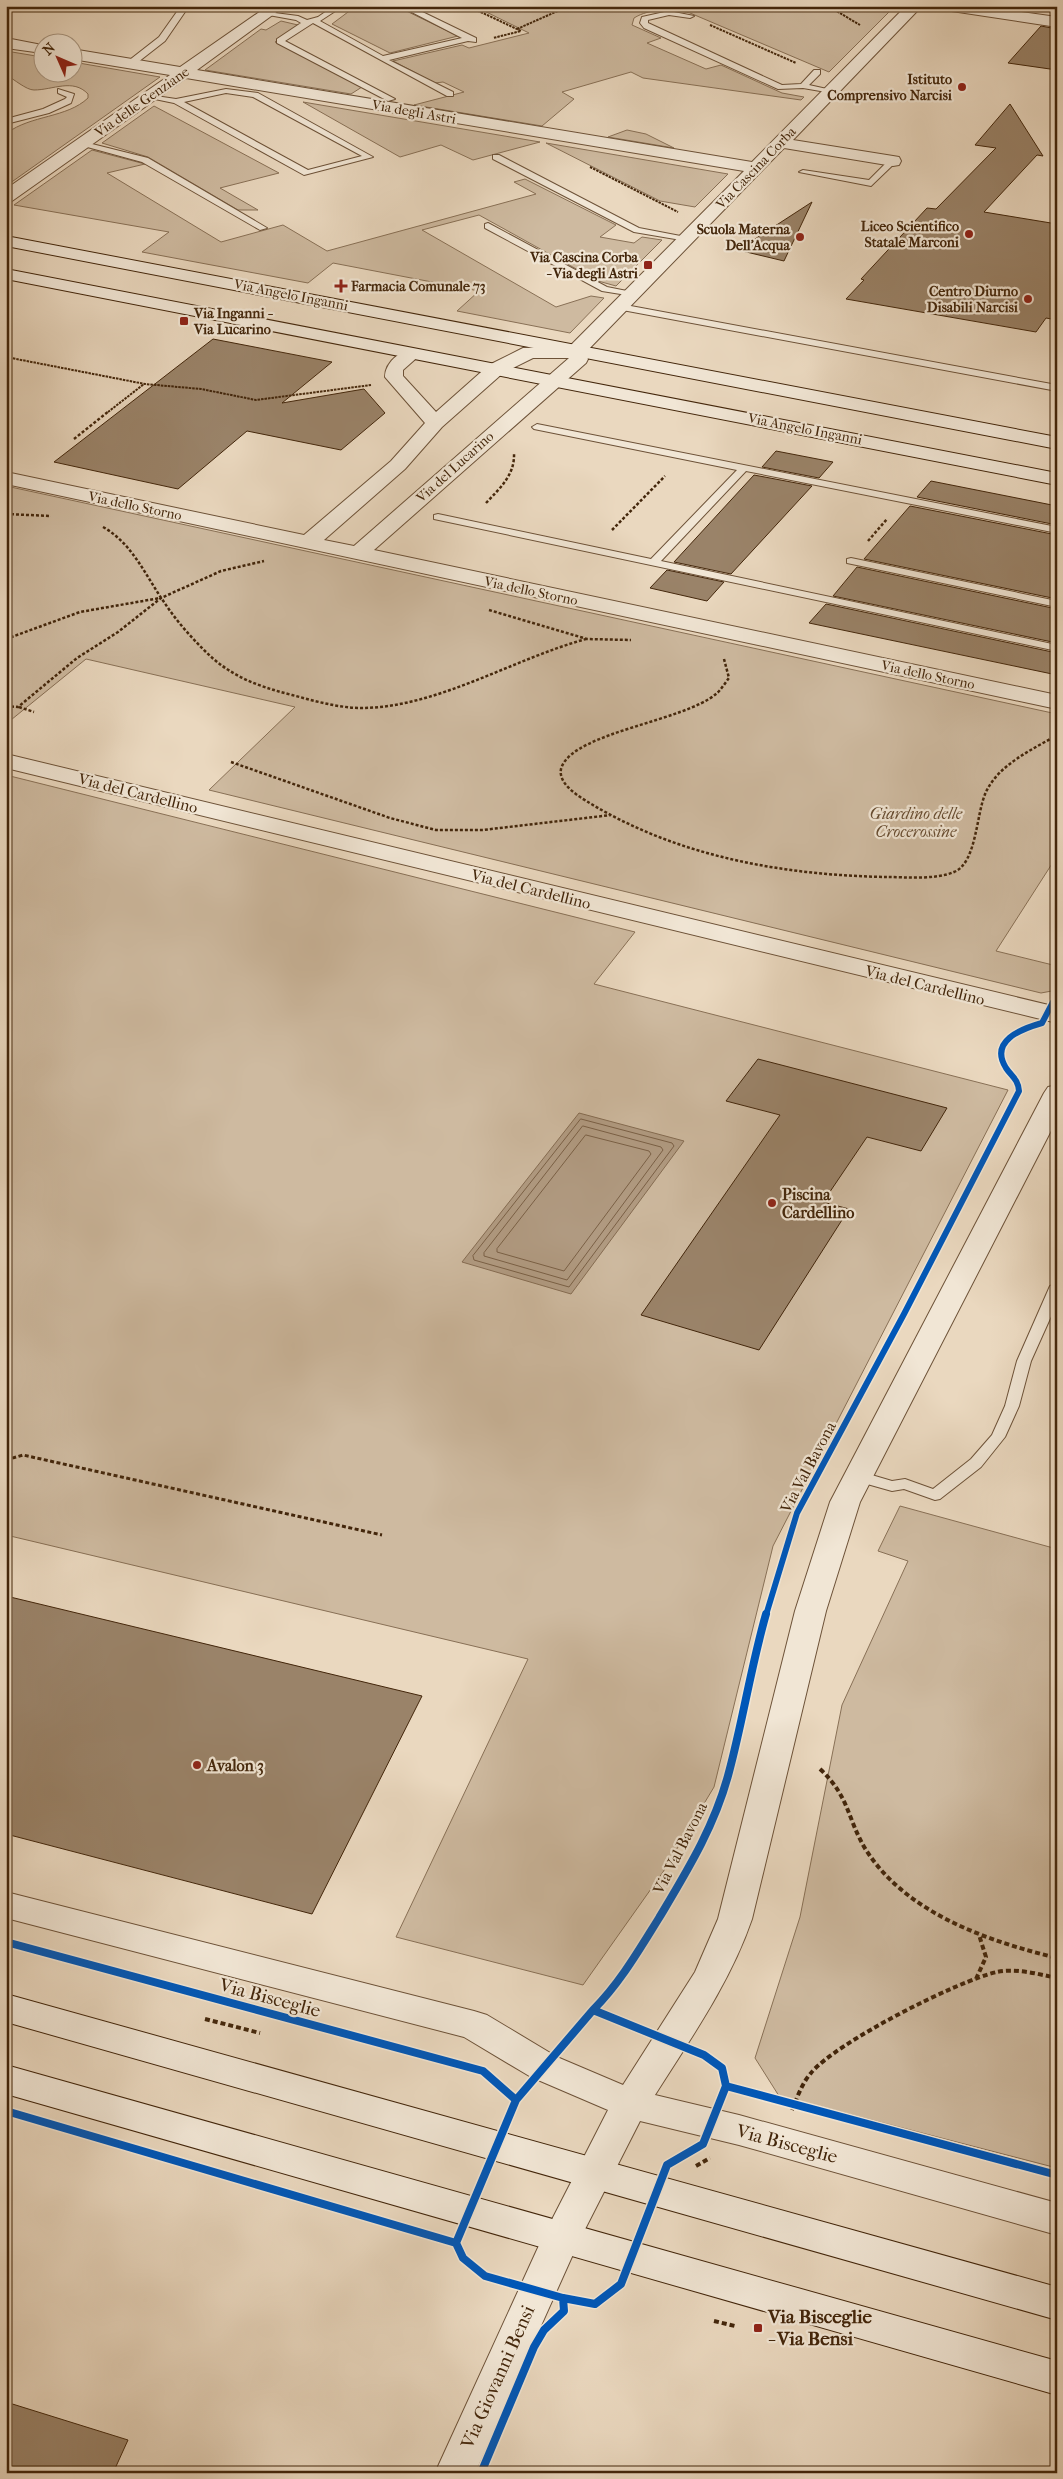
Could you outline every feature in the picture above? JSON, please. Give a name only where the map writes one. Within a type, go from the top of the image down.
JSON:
[{"type":"street","name":"Via Cascina Corba","points":[[576,352],[915,6]]},
{"type":"street","points":[[945,6],[1057,22]]},
{"type":"street","name":"Via delle Genziane","points":[[6,197],[273,10]]},
{"type":"street","points":[[6,43],[32,47]]},
{"type":"street","name":"Via degli Astri","points":[[82,56],[756,168]]},
{"type":"street","points":[[781,143],[893,161]]},
{"type":"street","name":"Via Angelo Inganni","points":[[6,241],[1057,443]]},
{"type":"street","name":"Via Angelo Inganni","points":[[6,274],[1057,479]]},
{"type":"street","name":"Via Angelo Inganni","points":[[496,369],[530,352],[576,352]]},
{"type":"street","points":[[553,380],[579,359],[576,352]]},
{"type":"street","points":[[412,354],[394,368],[394,377],[435,424]]},
{"type":"street","points":[[308,543],[398,465],[435,424],[496,369]]},
{"type":"street","name":"Via del Lucarino","points":[[357,554],[553,380]]},
{"type":"street","name":"Via dello Storno","points":[[6,478],[1057,702]]},
{"type":"street","name":"Via del Cardellino","points":[[6,761],[1057,1015]]},
{"type":"street","points":[[593,2174],[631,2104],[708,1980],[729,1936],[744,1885],[806,1628],[830,1542],[845,1502],[1057,1093]]},
{"type":"street","name":"Via Bisceglie","points":[[6,1905],[474,2025],[544,2068],[631,2104],[756,2135],[1057,2219]]},
{"type":"street","points":[[6,2008],[476,2138],[593,2174],[1057,2304]]},
{"type":"street","points":[[6,2079],[1057,2378]]},
{"type":"street","name":"Via Giovanni Bensi","points":[[455,2473],[561,2238],[593,2174]]},
{"type":"lane","points":[[130,64],[162,39],[185,6]]},
{"type":"lane","points":[[339,6],[321,19],[310,22],[280,41],[391,99]]},
{"type":"lane","points":[[404,6],[478,42]]},
{"type":"lane","points":[[273,10],[310,22],[450,94]]},
{"type":"lane","points":[[690,16],[659,14],[645,19],[644,22],[647,26],[781,87],[803,86],[832,91]]},
{"type":"lane","points":[[382,59],[470,38]]},
{"type":"lane","points":[[803,86],[817,72]]},
{"type":"lane","points":[[6,122],[46,111],[68,101],[71,96],[61,91]]},
{"type":"lane","points":[[149,97],[176,101],[226,91],[255,95],[369,157],[306,173],[176,101]]},
{"type":"lane","points":[[83,143],[145,160],[263,228]]},
{"type":"lane","points":[[496,158],[637,230],[687,238]]},
{"type":"lane","points":[[803,172],[871,183],[893,161]]},
{"type":"lane","points":[[488,226],[606,289],[633,294]]},
{"type":"lane","points":[[620,307],[1057,388]]},
{"type":"lane","points":[[537,427],[1057,530]]},
{"type":"lane","points":[[653,563],[744,468]]},
{"type":"lane","points":[[438,517],[1057,648]]},
{"type":"lane","points":[[851,561],[1057,604]]},
{"type":"lane","points":[[858,1476],[892,1486],[905,1484],[935,1495],[976,1463],[998,1437],[1012,1406],[1024,1361],[1057,1286]]},
{"type":"path","points":[[468,6],[521,31],[478,42]]},
{"type":"path","points":[[516,29],[569,6]]},
{"type":"path","points":[[828,6],[862,26]]},
{"type":"path","points":[[690,16],[817,72]]},
{"type":"path","points":[[587,166],[680,212],[646,232]]},
{"type":"path","points":[[6,357],[145,384],[193,388],[256,400],[372,385]]},
{"type":"path","points":[[74,439],[145,384]]},
{"type":"path","points":[[468,524],[505,482],[516,461],[515,448],[537,427]]},
{"type":"path","points":[[593,550],[685,456]]},
{"type":"path","points":[[6,514],[56,516]]},
{"type":"path","points":[[98,526],[106,528],[131,549],[161,598],[189,634],[218,665],[232,676],[265,688],[307,699],[358,707],[388,705],[437,692],[554,648],[587,639]]},
{"type":"path","points":[[18,707],[77,658],[118,632],[161,598],[222,571],[267,560]]},
{"type":"path","points":[[6,639],[95,608],[161,598]]},
{"type":"path","points":[[484,608],[587,639],[632,640]]},
{"type":"path","points":[[723,657],[729,670],[729,677],[724,686],[715,695],[682,711],[602,737],[583,746],[564,760],[561,767],[564,781],[582,798],[611,815],[696,851],[756,864],[841,875],[950,874],[964,865],[970,850],[978,812],[991,784],[1007,766],[1057,735]]},
{"type":"path","points":[[6,706],[18,707],[34,712]]},
{"type":"path","points":[[231,762],[390,818],[436,830],[483,830],[611,815]]},
{"type":"path","points":[[6,1460],[23,1455],[382,1535]]},
{"type":"path","points":[[820,1769],[836,1784],[868,1853],[901,1889],[955,1925],[1013,1948],[1057,1958]]},
{"type":"path","points":[[976,1979],[986,1962],[986,1949],[979,1935]]},
{"type":"path","points":[[789,2117],[811,2072],[834,2051],[962,1983],[997,1972],[1030,1973],[1057,1978]]},
{"type":"path","points":[[205,2019],[260,2033]]},
{"type":"path","points":[[786,2103],[804,2108]]},
{"type":"green space","points":[[356,6],[396,6],[458,36],[390,53],[332,24]]},
{"type":"green space","points":[[474,6],[895,6],[829,72],[690,13],[669,10],[647,12],[634,18],[632,25],[661,38],[647,43],[706,69],[721,65],[782,93],[804,97],[801,100],[643,78],[631,72],[562,92],[574,99],[542,126],[414,105],[464,92],[443,82],[435,83],[393,61],[462,45],[469,48],[529,33]]},
{"type":"green space","points":[[281,21],[298,25],[275,42],[362,87],[351,94],[205,70],[261,29],[266,30]]},
{"type":"green space","points":[[6,51],[32,55],[32,82],[82,82],[82,64],[160,77],[6,186],[7,133],[27,123],[79,105],[88,98],[88,94],[82,89],[69,86],[34,90],[27,88],[6,75]]},
{"type":"green space","points":[[303,102],[540,142],[473,160],[441,145],[400,157]]},
{"type":"green space","points":[[154,106],[279,173],[220,188],[258,210],[238,210],[148,157],[102,143]]},
{"type":"green space","points":[[627,130],[646,134],[674,148],[608,137]]},
{"type":"green space","points":[[546,143],[728,174],[695,207],[660,201]]},
{"type":"green space","points":[[92,150],[145,164],[107,173],[221,242],[283,225],[327,251],[536,194],[514,182],[525,179],[616,225],[600,237],[634,243],[642,237],[662,240],[616,286],[598,281],[479,215],[422,230],[556,307],[591,296],[604,298],[570,333],[457,311],[479,291],[333,263],[308,283],[142,252],[169,232],[14,205]]},
{"type":"green space","name":"Giardino delle Crocerossine","points":[[6,486],[1057,714],[1057,856],[996,951],[1057,966],[1057,990],[1041,993],[209,790],[295,707],[86,659],[6,724]]},
{"type":"green space","points":[[6,775],[635,932],[594,984],[1008,1090],[773,1546],[714,1787],[663,1872],[583,1985],[396,1937],[528,1659],[6,1535]]},
{"type":"green space","points":[[900,1506],[1057,1549],[1057,2168],[779,2096],[755,2058],[800,1917],[842,1705],[908,1561],[878,1551]]},
{"type":"water","points":[[579,1113],[684,1141],[571,1294],[462,1262]]},
{"type":"building","points":[[1041,26],[1057,29],[1057,70],[1008,63]]},
{"type":"building","points":[[1010,104],[1043,156],[1037,155],[984,212],[1057,224],[1057,320],[1046,318],[1036,332],[846,299],[864,280],[861,279],[927,208],[936,209],[996,148],[975,145]]},
{"type":"building","points":[[812,202],[784,261],[738,250]]},
{"type":"building","points":[[213,339],[332,362],[282,403],[364,389],[385,413],[341,450],[247,431],[178,489],[54,462]]},
{"type":"building","points":[[776,451],[833,462],[819,478],[762,467]]},
{"type":"building","points":[[754,475],[812,486],[731,574],[674,562]]},
{"type":"building","points":[[931,481],[1057,506],[1057,525],[917,497]]},
{"type":"building","points":[[910,506],[1057,535],[1057,599],[864,559]]},
{"type":"building","points":[[857,567],[1057,609],[1057,643],[833,596]]},
{"type":"building","points":[[667,570],[724,582],[707,601],[650,588]]},
{"type":"building","points":[[826,604],[1057,653],[1057,675],[809,623]]},
{"type":"building","name":"Piscina Cardellino","points":[[758,1059],[947,1108],[921,1151],[867,1137],[823,1202],[849,1209],[759,1350],[641,1315],[780,1115],[726,1101]]},
{"type":"building","name":"Avalon 3","points":[[6,1596],[422,1696],[312,1914],[6,1834]]},
{"type":"building","points":[[6,2402],[128,2440],[113,2473],[6,2473]]},
{"type":"cycle path","name":"Via Val Bavona","points":[[593,2010],[704,2055],[722,2068],[726,2086],[703,2144],[667,2165],[621,2284],[595,2304],[563,2298],[485,2276],[463,2258],[456,2243],[499,2145],[516,2100],[593,2010],[608,1995],[630,1965],[692,1863],[715,1817],[729,1773],[762,1628],[797,1513],[904,1314],[1019,1091],[1018,1081],[1002,1060],[1001,1051],[1003,1044],[1009,1037],[1018,1032],[1042,1023],[1053,1002],[1057,999]]},
{"type":"cycle path","points":[[6,1942],[483,2071],[516,2100]]},
{"type":"cycle path","points":[[726,2086],[1057,2175]]},
{"type":"cycle path","points":[[6,2111],[456,2243]]},
{"type":"cycle path","points":[[481,2473],[534,2347],[544,2330],[564,2311],[563,2298]]},
{"type":"place","name":"Istituto Comprensivo Narcisi","points":[[962,87]]},
{"type":"place","name":"Liceo Scientifico Statale Marconi","points":[[969,234]]},
{"type":"place","name":"Scuola Materna Dell'Acqua","points":[[800,237]]},
{"type":"place","name":"Via Cascina Corba - Via degli Astri","points":[[648,265]]},
{"type":"place","name":"Farmacia Comunale 73","points":[[341,286]]},
{"type":"place","name":"Centro Diurno Disabili Narcisi","points":[[1028,299]]},
{"type":"place","name":"Via Inganni - Via Lucarino","points":[[184,321]]},
{"type":"place","name":"Piscina Cardellino","points":[[772,1203]]},
{"type":"place","name":"Avalon 3","points":[[197,1765]]},
{"type":"place","name":"Via Bisceglie - Via Bensi","points":[[758,2328]]}]
